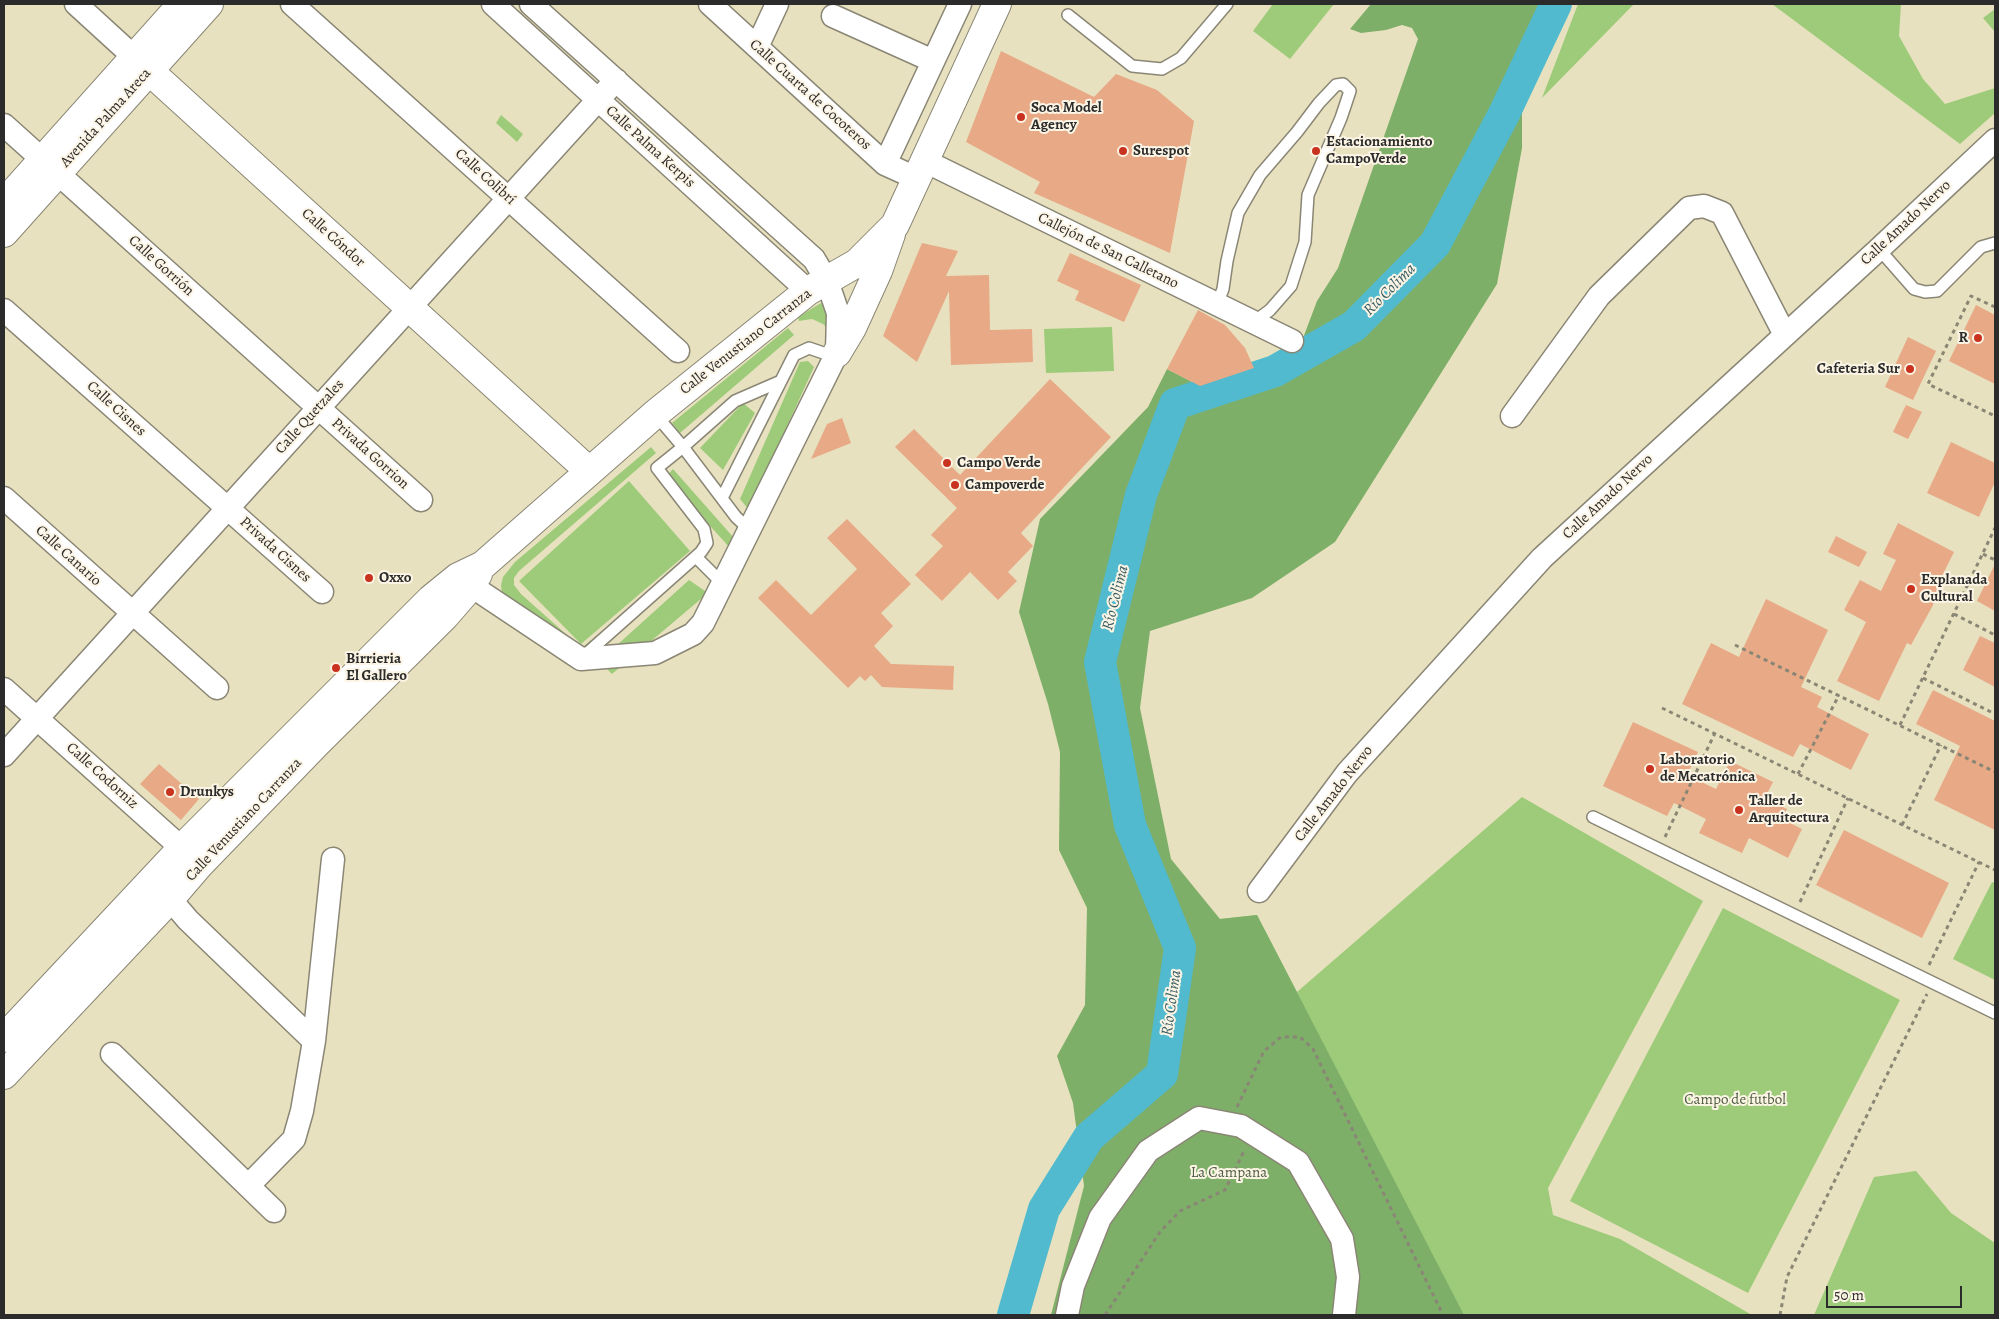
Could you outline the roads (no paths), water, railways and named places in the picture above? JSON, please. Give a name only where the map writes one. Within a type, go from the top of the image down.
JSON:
[{"type":"street","name":"Calle Cóndor","points":[[76,4],[589,471]]},
{"type":"street","name":"Avenida Palma Areca","points":[[142,64],[182,4]]},
{"type":"street","name":"Avenida Palma Areca","points":[[4,233],[50,166],[142,64],[209,4]]},
{"type":"street","name":"Calle Colibrí","points":[[292,4],[678,351]]},
{"type":"street","name":"Calle Palma Kerpis","points":[[493,4],[598,100],[818,286]]},
{"type":"street","name":"Calle Palma Kerpis","points":[[532,4],[814,259],[818,286]]},
{"type":"street","name":"Calle Cuarta de Cocoteros","points":[[710,4],[885,164],[920,170]]},
{"type":"street","points":[[756,46],[777,4]]},
{"type":"street","points":[[885,164],[960,4]]},
{"type":"street","name":"Calle Venustiano Carranza","points":[[4,1075],[154,903],[191,856],[316,744],[388,657],[445,616],[471,576],[655,414],[818,286],[857,264],[895,225],[997,4]]},
{"type":"street","points":[[834,16],[933,61]]},
{"type":"street","name":"Calle Quetzales","points":[[4,755],[616,80]]},
{"type":"street","name":"Calle Gorrión","points":[[4,125],[318,408]]},
{"type":"street","name":"Calle Amado Nervo","points":[[1259,891],[1347,773],[1542,558],[1995,140]]},
{"type":"street","name":"Avenida Palma Areca","points":[[4,203],[50,166]]},
{"type":"street","name":"Callejón de San Calletano","points":[[920,170],[1217,304],[1292,341]]},
{"type":"street","points":[[1512,416],[1599,296],[1689,208],[1704,206],[1722,213],[1785,335]]},
{"type":"street","points":[[471,576],[581,659],[655,653],[693,634],[703,623],[836,355],[852,328],[878,271],[895,225]]},
{"type":"street","points":[[818,286],[838,313],[836,355]]},
{"type":"street","name":"Calle Cisnes","points":[[4,310],[227,508]]},
{"type":"street","name":"Privada Gorrion","points":[[318,408],[421,500]]},
{"type":"street","name":"Calle Canario","points":[[4,498],[217,688]]},
{"type":"street","name":"Privada Cisnes","points":[[227,508],[322,592]]},
{"type":"street","name":"Calle Codorniz","points":[[4,689],[191,856]]},
{"type":"street","points":[[249,1185],[294,1139],[302,1111],[314,1041],[333,859]]},
{"type":"street","points":[[154,903],[188,920],[314,1041]]},
{"type":"street","name":"Calle Venustiano Carranza","points":[[4,1038],[154,903]]},
{"type":"street","points":[[112,1054],[274,1211]]},
{"type":"street","points":[[1067,1315],[1073,1286],[1100,1218],[1148,1151],[1199,1118],[1242,1126],[1298,1162],[1342,1238],[1348,1277],[1344,1315]]},
{"type":"lane","points":[[1068,15],[1132,66],[1162,69],[1181,58],[1227,4]]},
{"type":"lane","points":[[1217,304],[1223,289],[1226,261],[1238,213],[1260,175],[1297,132],[1318,103],[1336,85],[1344,84],[1350,91],[1341,118],[1308,195],[1305,242],[1291,286],[1270,310],[1254,322]]},
{"type":"lane","points":[[1879,249],[1914,289],[1925,292],[1937,291],[1981,247],[1995,243]]},
{"type":"lane","points":[[722,498],[794,355],[801,350],[809,348],[836,355]]},
{"type":"lane","points":[[581,659],[696,557],[707,543],[704,530],[658,468],[735,401],[781,381]]},
{"type":"lane","points":[[655,414],[683,446],[736,517],[750,530]]},
{"type":"lane","points":[[696,557],[722,583]]},
{"type":"lane","points":[[1593,817],[1995,1013]]},
{"type":"waterway","name":"Río Colima","points":[[1013,1315],[1044,1209],[1089,1137],[1162,1074],[1180,948],[1130,825],[1100,662],[1141,495],[1175,404],[1275,371],[1354,326],[1435,244],[1504,114],[1556,4]]},
{"type":"place","name":"Soca Model Agency","points":[[1021,117]]},
{"type":"place","name":"Surespot","points":[[1123,151]]},
{"type":"place","name":"Estacionamiento CampoVerde","points":[[1316,151]]},
{"type":"place","name":"R","points":[[1978,338]]},
{"type":"place","name":"Cafeteria Sur","points":[[1910,369]]},
{"type":"place","name":"Campo Verde","points":[[947,463]]},
{"type":"place","name":"Campoverde","points":[[955,485]]},
{"type":"place","name":"Oxxo","points":[[369,578]]},
{"type":"place","name":"Explanada Cultural","points":[[1911,589]]},
{"type":"place","name":"Birrieria El Gallero","points":[[336,668]]},
{"type":"place","name":"Laboratorio de Mecatrónica","points":[[1650,769]]},
{"type":"place","name":"Drunkys","points":[[170,792]]},
{"type":"place","name":"Taller de Arquitectura","points":[[1739,810]]},
{"type":"park label","name":"Campo de futbol","points":[[1735,1100]]},
{"type":"park label","name":"La Campana","points":[[1229,1173]]}]
